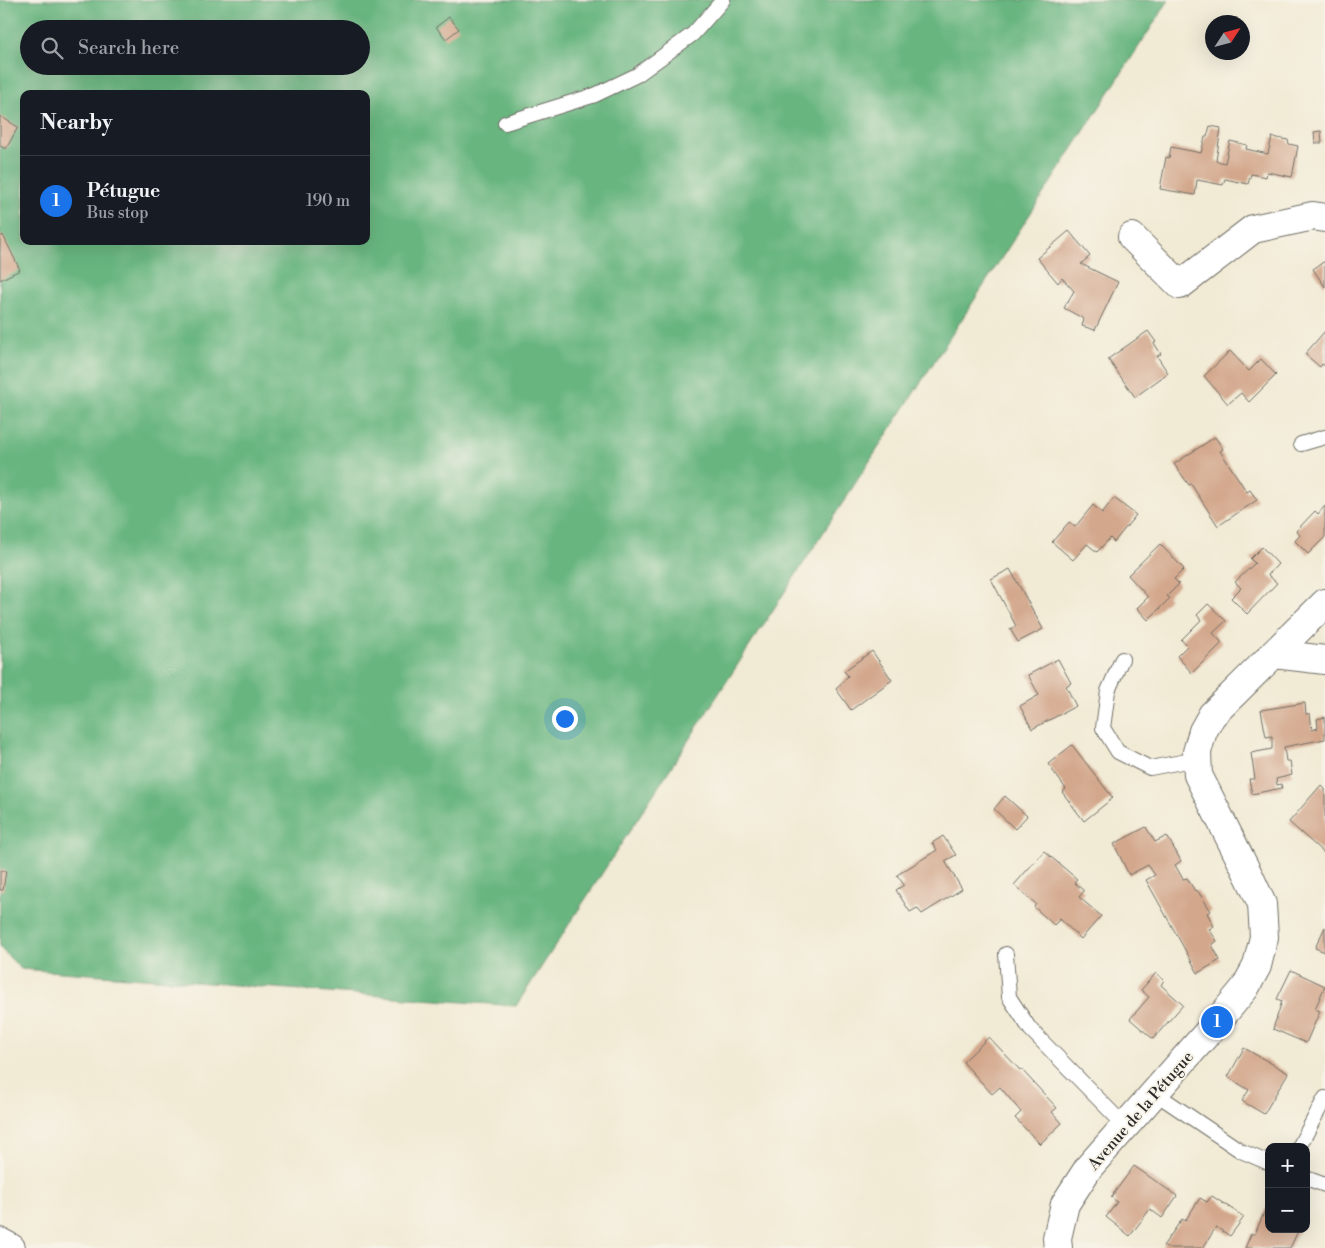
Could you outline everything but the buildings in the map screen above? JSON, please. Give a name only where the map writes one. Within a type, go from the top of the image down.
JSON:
[{"type":"street","points":[[1132,236],[1180,285],[1253,229],[1313,216],[1325,218]]},
{"type":"street","name":"Avenue de la Pétugue","points":[[1058,1248],[1056,1238],[1065,1204],[1089,1167],[1217,1022],[1245,988],[1258,966],[1264,937],[1262,904],[1198,775],[1197,752],[1203,731],[1212,715],[1325,604]]},
{"type":"street","points":[[1274,654],[1325,660]]},
{"type":"street","points":[[0,1242],[11,1248]]},
{"type":"lane","points":[[505,123],[595,95],[637,75],[693,34],[724,0]]},
{"type":"lane","points":[[1301,444],[1325,437]]},
{"type":"lane","points":[[1122,659],[1108,691],[1103,728],[1118,752],[1150,768],[1197,759]]},
{"type":"lane","points":[[1006,954],[1009,997],[1030,1029],[1125,1126]]},
{"type":"lane","points":[[1155,1093],[1241,1151],[1265,1160]]},
{"type":"lane","points":[[1301,1143],[1325,1098]]},
{"type":"lane","points":[[1310,1179],[1325,1185]]},
{"type":"green space","points":[[0,0],[1169,0],[516,1006],[21,969],[0,948]]},
{"type":"place","name":"Pétugue","points":[[1217,1022]]}]
